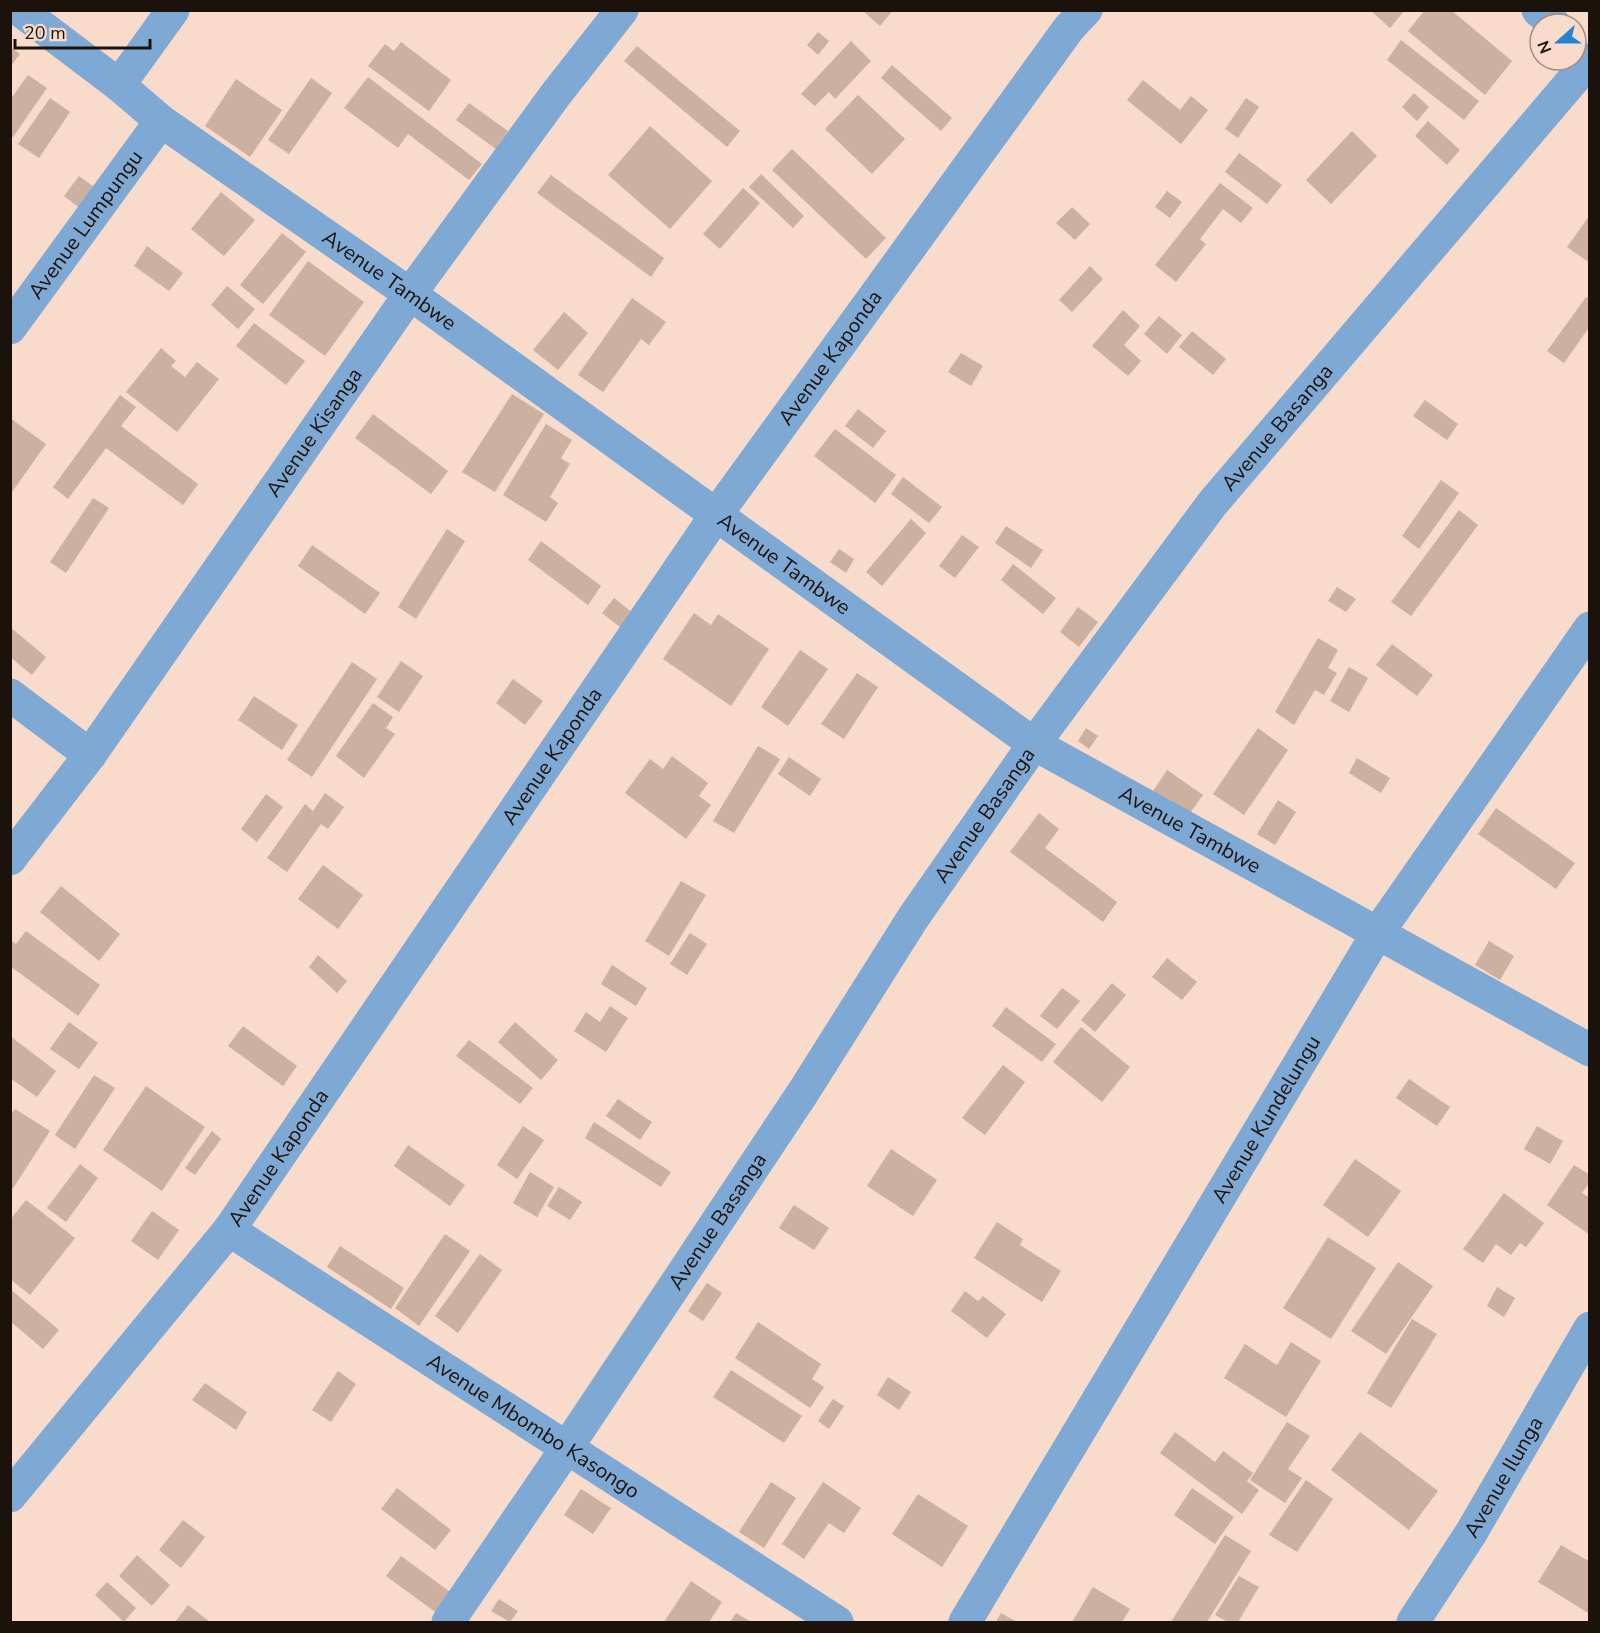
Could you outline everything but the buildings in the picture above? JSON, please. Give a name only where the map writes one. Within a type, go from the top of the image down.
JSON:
[{"type":"street","name":"Avenue Tambwe","points":[[20,10],[161,121],[410,294],[1034,744],[1590,1050]]},
{"type":"street","points":[[118,85],[173,10]]},
{"type":"street","name":"Avenue Kisanga","points":[[10,859],[90,756],[410,294],[556,94],[622,10]]},
{"type":"street","name":"Avenue Kaponda","points":[[10,1496],[229,1230],[716,515],[1070,28],[1086,10]]},
{"type":"street","name":"Avenue Basanga","points":[[448,1623],[804,1091],[914,918],[1034,744],[1212,504],[1590,60]]},
{"type":"street","name":"Avenue Lumpungu","points":[[10,328],[161,121]]},
{"type":"street","name":"Avenue Kundelungu","points":[[965,1623],[1377,934],[1590,628]]},
{"type":"street","points":[[10,694],[90,756]]},
{"type":"street","name":"Avenue Mbombo Kasongo","points":[[229,1230],[837,1623]]},
{"type":"street","name":"Avenue Ilunga","points":[[1413,1623],[1472,1533],[1590,1328]]}]
